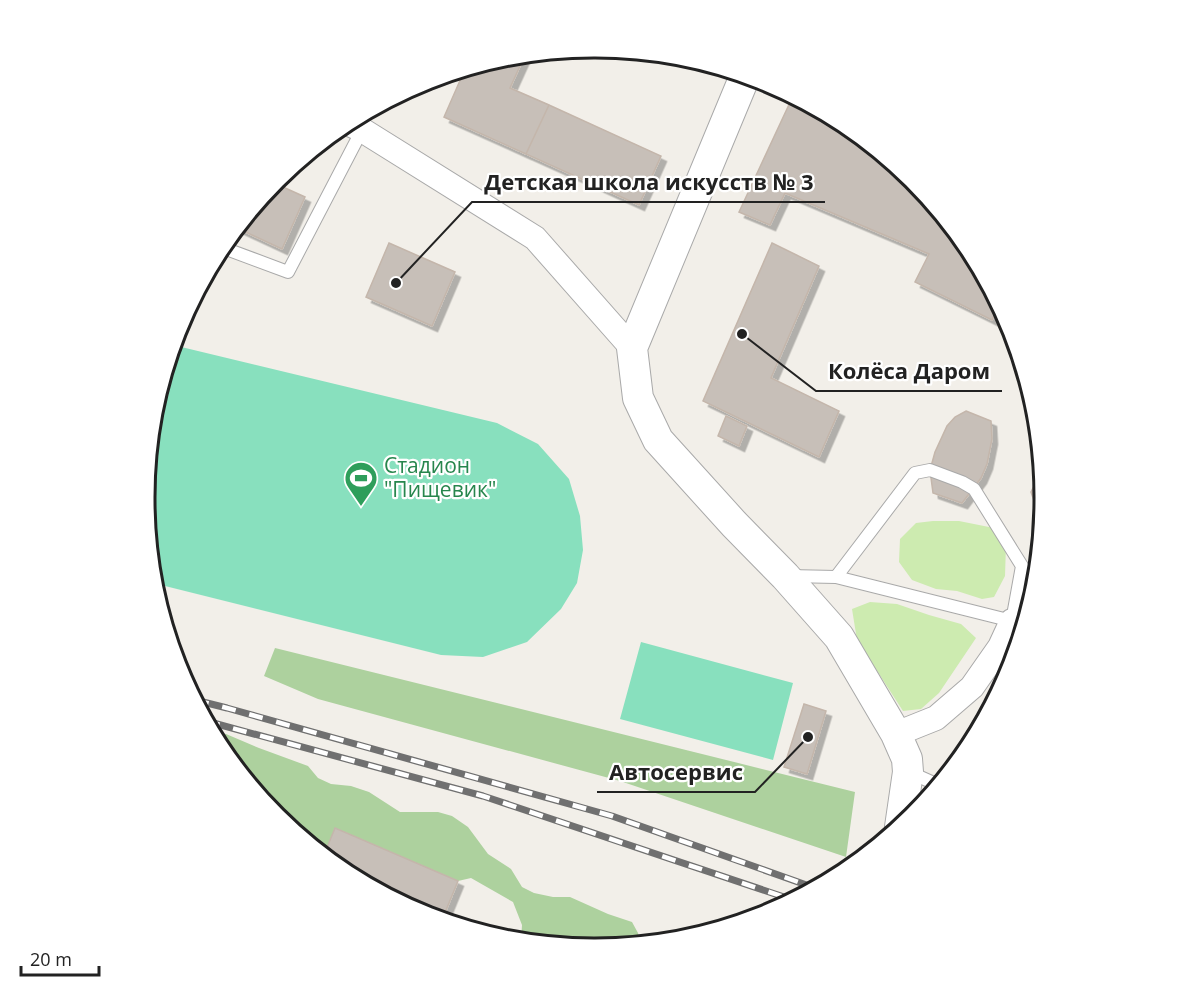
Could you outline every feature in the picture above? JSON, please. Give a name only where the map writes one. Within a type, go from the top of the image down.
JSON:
[{"type":"street","points":[[742,84],[632,348],[638,399],[658,440],[839,637],[896,734],[907,759],[908,772],[902,811]]},
{"type":"street","points":[[358,128],[535,238],[632,348]]},
{"type":"street","points":[[896,734],[936,718],[972,687],[1015,626]]},
{"type":"lane","points":[[231,251],[288,272],[351,132]]},
{"type":"lane","points":[[836,577],[915,473],[930,470],[974,489],[1022,566],[1020,610]]},
{"type":"lane","points":[[785,576],[836,577],[1017,619]]},
{"type":"lane","points":[[908,772],[930,782]]},
{"type":"green space","name":"Стадион \"Пищевик\"","points":[[182,347],[497,423],[538,444],[569,479],[580,516],[583,550],[577,583],[561,609],[527,642],[483,657],[441,655],[163,586],[156,527],[156,469],[163,412]]},
{"type":"green space","points":[[959,521],[999,529],[1006,545],[1005,576],[994,597],[982,599],[957,591],[936,589],[912,580],[899,562],[900,539],[916,523]]},
{"type":"green space","points":[[870,602],[897,604],[961,624],[976,638],[939,693],[921,709],[903,711],[857,640],[852,609]]},
{"type":"green space","points":[[641,642],[793,683],[773,760],[620,719]]},
{"type":"green space","points":[[275,648],[855,792],[846,857],[620,781],[318,699],[264,676]]},
{"type":"green space","points":[[224,734],[308,766],[318,778],[331,784],[351,786],[369,792],[400,812],[438,812],[452,816],[468,827],[488,854],[511,869],[522,887],[534,893],[553,897],[570,897],[632,922],[639,935],[594,938],[522,931],[522,925],[513,902],[471,878],[458,881],[335,828],[327,847],[264,788]]},
{"type":"building","points":[[520,65],[510,88],[549,105],[526,154],[444,117],[460,80]]},
{"type":"building","points":[[789,104],[814,117],[862,149],[905,187],[925,208],[960,254],[994,315],[992,320],[915,282],[929,254],[785,193],[770,225],[739,212]]},
{"type":"building","points":[[549,105],[661,156],[639,205],[526,154]]},
{"type":"building","points":[[284,187],[305,197],[282,249],[245,232]]},
{"type":"building","points":[[389,243],[455,272],[432,326],[366,297]]},
{"type":"building","points":[[772,243],[819,266],[771,378],[839,411],[819,457],[703,401]]},
{"type":"building","points":[[966,411],[991,421],[992,439],[987,464],[981,478],[962,503],[933,493],[930,470],[935,452],[947,426],[955,417]]},
{"type":"building","points":[[726,416],[747,426],[739,446],[718,436]]},
{"type":"building","points":[[804,704],[826,711],[807,774],[784,767]]},
{"type":"building","points":[[335,828],[458,881],[446,911],[375,879],[327,847]]},
{"type":"railway","points":[[206,703],[612,816],[804,884]]},
{"type":"railway","points":[[218,724],[483,796],[781,896]]},
{"type":"place","name":"Детская школа искусств № 3","points":[[396,283]]},
{"type":"place","name":"Колёса Даром","points":[[742,334]]},
{"type":"place","name":"Стадион \"Пищевик\"","points":[[361,507]]},
{"type":"place","name":"Автосервис","points":[[808,737]]}]
